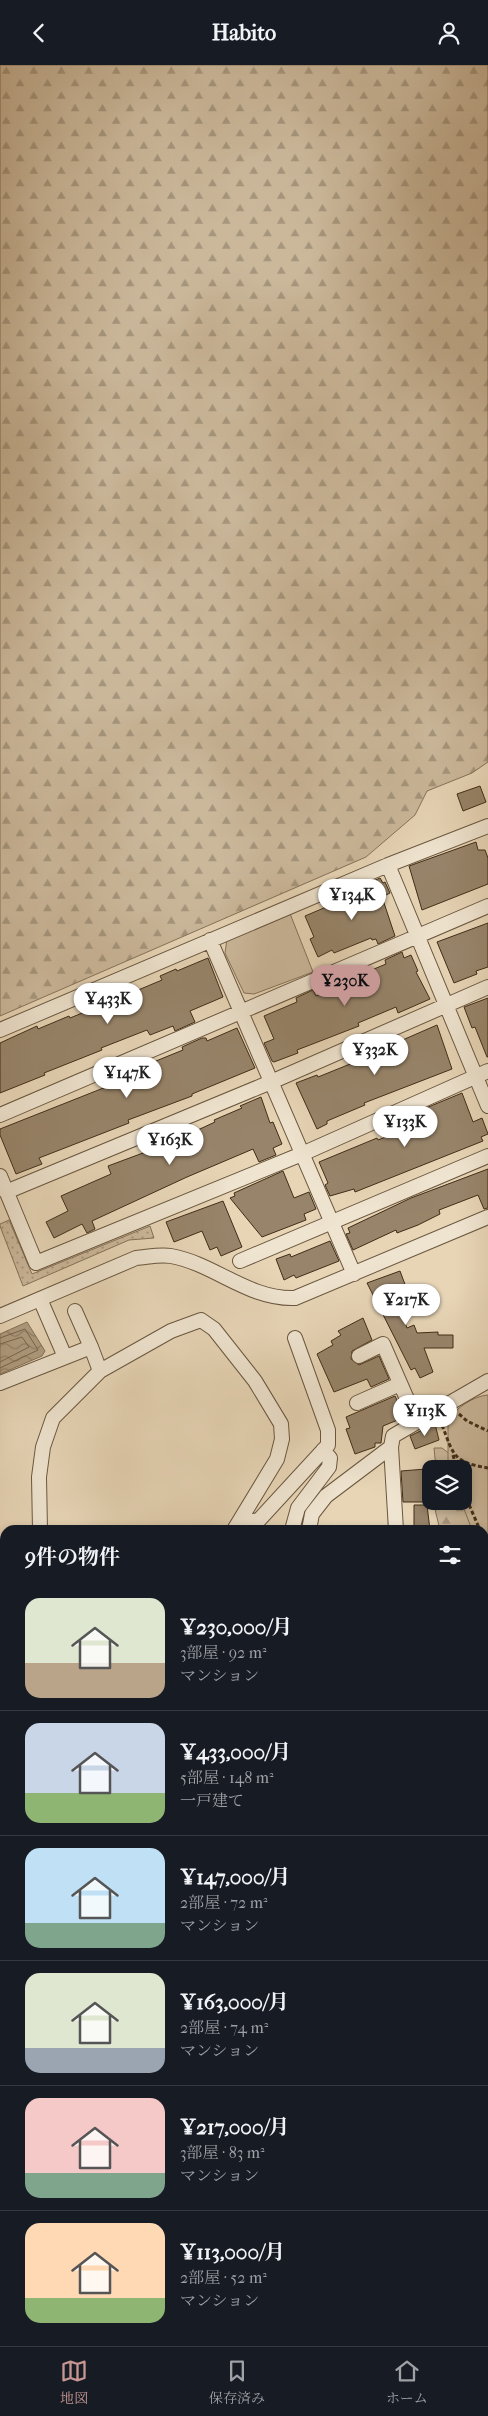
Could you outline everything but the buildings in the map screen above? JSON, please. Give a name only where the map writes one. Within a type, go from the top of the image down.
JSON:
[{"type":"street","points":[[0,1030],[388,865],[488,826]]},
{"type":"street","points":[[388,865],[446,1006],[482,1074],[488,1106]]},
{"type":"street","points":[[0,1115],[488,907]]},
{"type":"street","points":[[210,940],[354,1274]]},
{"type":"street","points":[[6,1192],[271,1082],[488,987]]},
{"type":"street","points":[[0,1176],[36,1263],[302,1154],[482,1074]]},
{"type":"street","points":[[240,1261],[488,1156]]},
{"type":"street","points":[[0,1315],[136,1258],[156,1256],[170,1256],[186,1260],[262,1295],[279,1299],[295,1298],[488,1217]]},
{"type":"street","points":[[40,1299],[66,1357]]},
{"type":"street","points":[[75,1311],[100,1371]]},
{"type":"street","points":[[40,1525],[39,1477],[43,1447],[52,1418],[100,1371],[171,1331],[202,1320],[214,1329],[255,1381],[281,1424],[282,1439],[277,1459],[238,1525]]},
{"type":"street","points":[[243,1525],[259,1520],[328,1445],[328,1430],[295,1338]]},
{"type":"street","points":[[360,1356],[383,1344],[417,1422]]},
{"type":"street","points":[[0,1383],[91,1347]]},
{"type":"street","points":[[396,1525],[393,1436],[488,1381]]},
{"type":"street","points":[[357,1403],[400,1384]]},
{"type":"street","points":[[310,1525],[312,1514],[326,1496],[392,1447]]},
{"type":"street","points":[[293,1525],[298,1508],[329,1467],[330,1458],[324,1450]]},
{"type":"path","points":[[435,1411],[454,1460]]},
{"type":"path","points":[[457,1411],[467,1421],[488,1431]]},
{"type":"path","points":[[453,1455],[468,1464],[488,1467]]},
{"type":"path","points":[[471,1510],[478,1525]]},
{"type":"green space","points":[[0,65],[488,65],[488,762],[472,773],[427,791],[415,815],[366,857],[0,1016]]},
{"type":"green space","points":[[289,911],[313,972],[254,994],[244,993],[225,953],[227,939]]},
{"type":"green space","points":[[9,1220],[32,1274],[150,1226],[154,1238],[129,1240],[23,1286],[0,1226],[0,1224]]},
{"type":"green space","points":[[488,1395],[488,1525],[470,1525],[464,1510],[472,1510],[472,1460],[448,1460],[448,1419],[466,1403]]},
{"type":"green space","points":[[434,1448],[442,1448],[458,1460],[435,1460]]},
{"type":"green space","points":[[472,1467],[488,1474],[488,1525],[439,1525],[435,1510],[472,1510]]},
{"type":"water","points":[[27,1322],[45,1351],[42,1356],[0,1374],[0,1334]]}]
